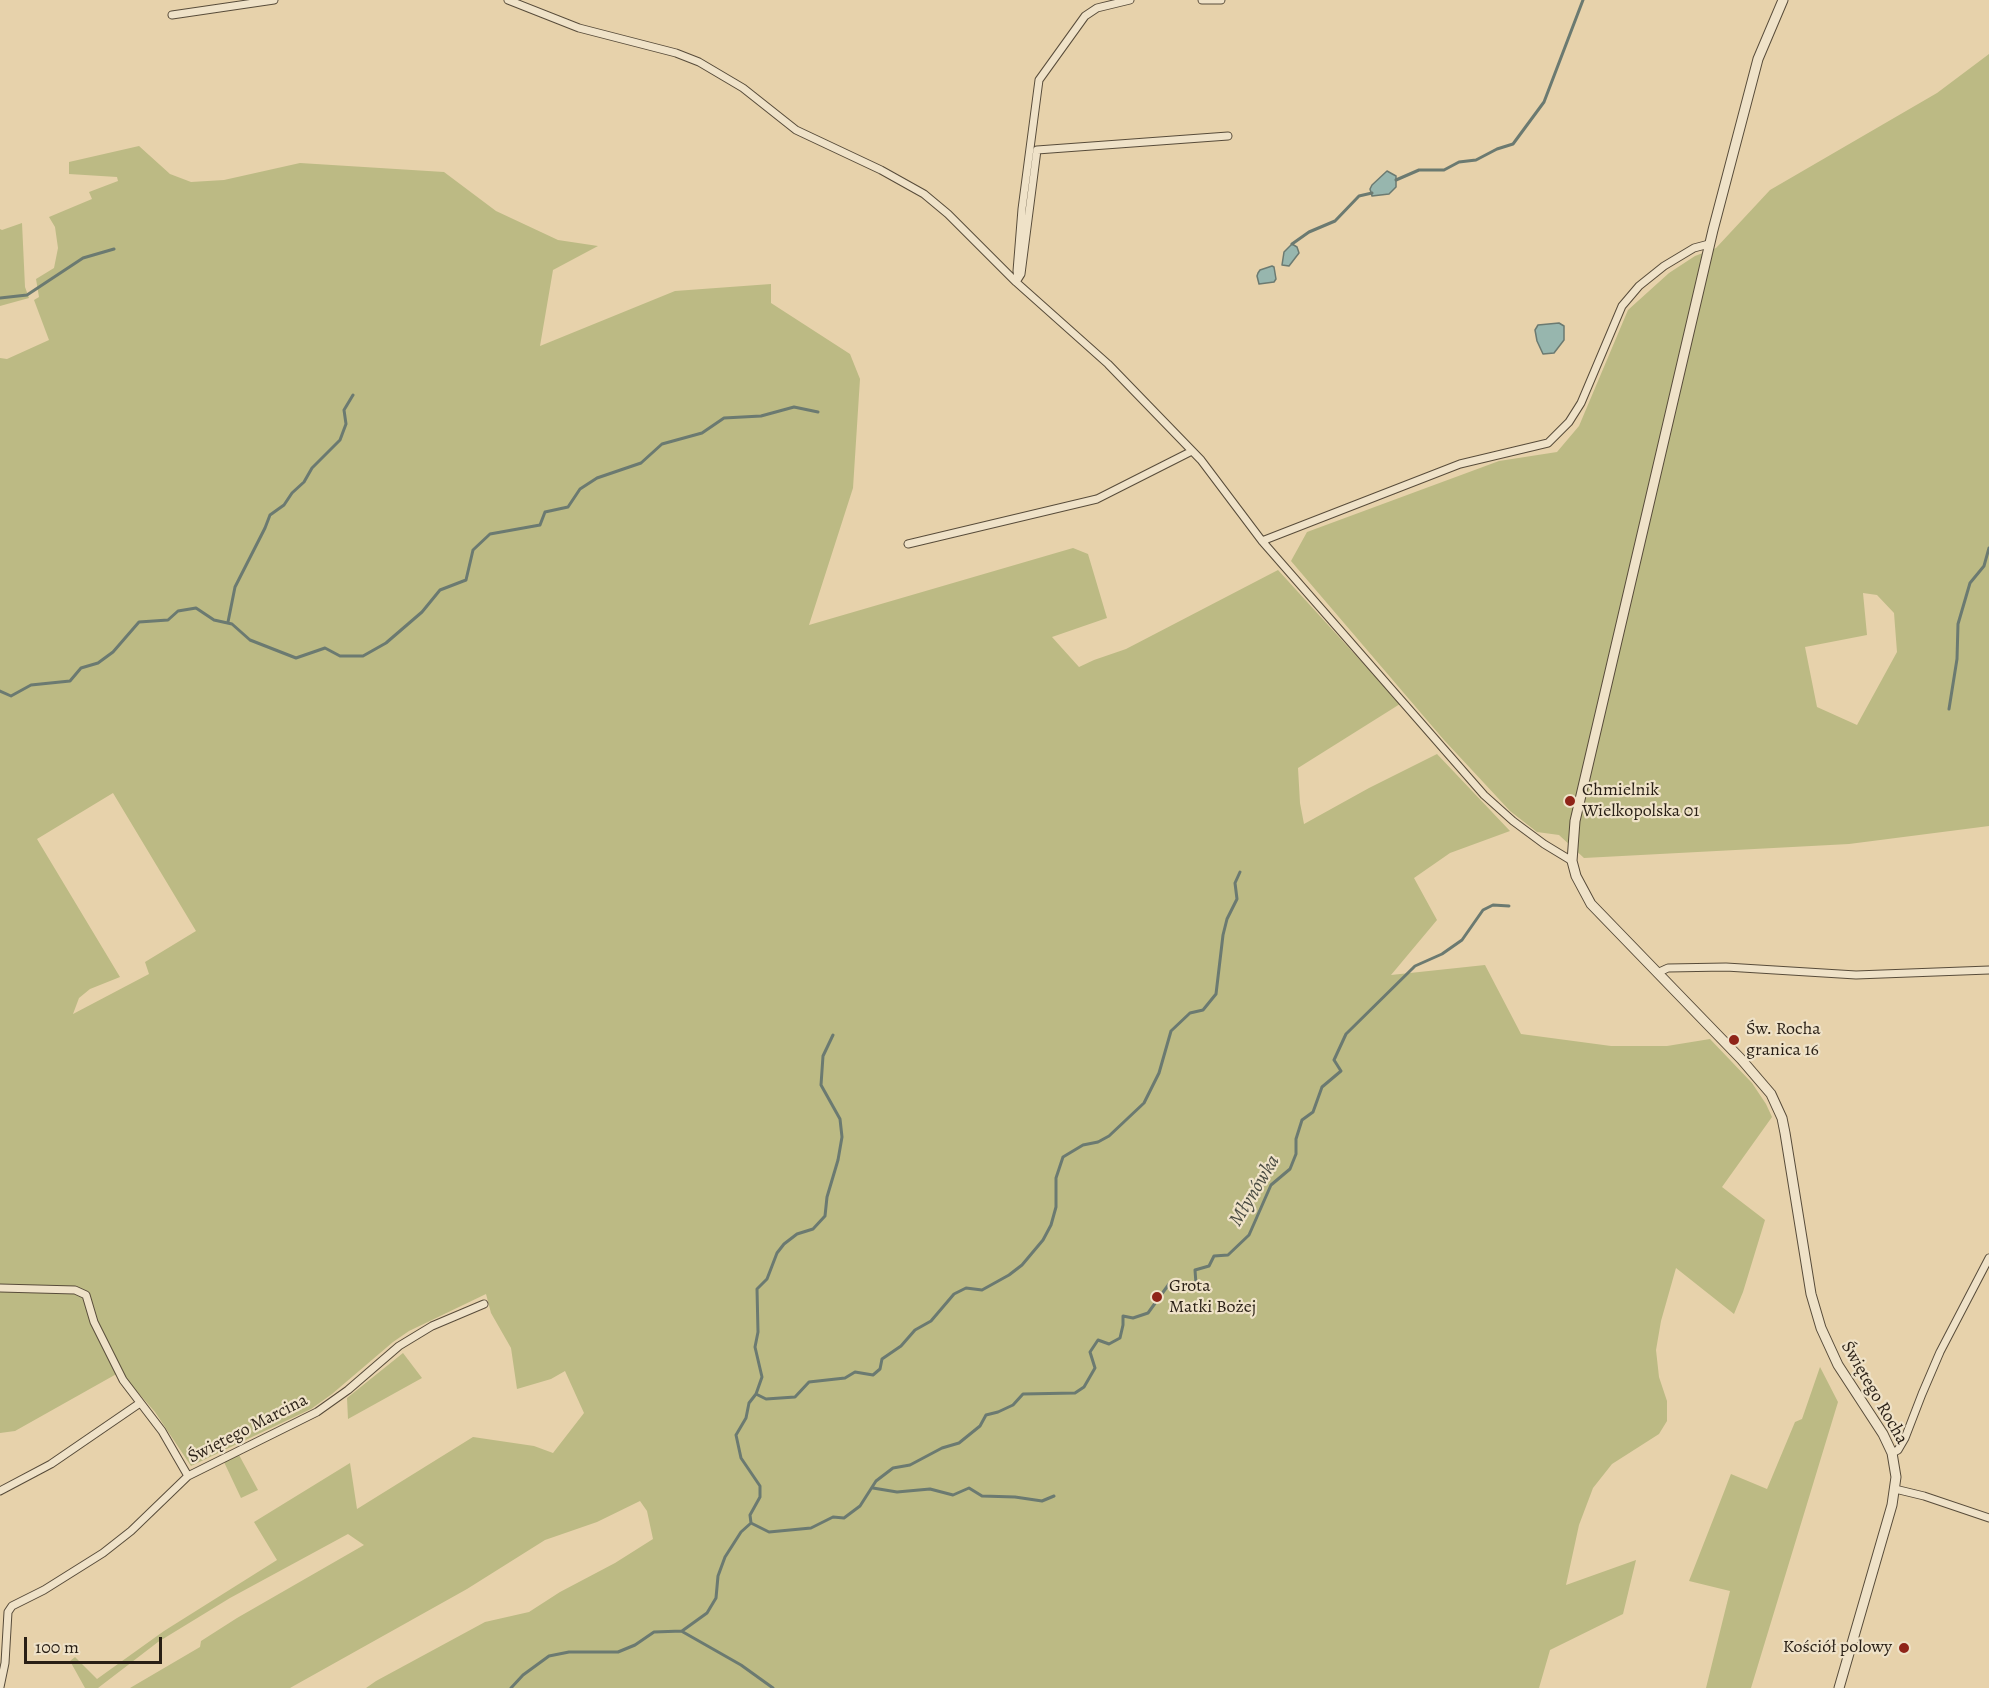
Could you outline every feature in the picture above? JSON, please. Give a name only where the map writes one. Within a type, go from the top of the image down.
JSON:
[{"type":"street","points":[[172,15],[274,0]]},
{"type":"street","points":[[508,0],[579,28],[676,54],[718,72],[796,130],[881,170],[924,194],[1108,364],[1192,451],[1262,541],[1484,795],[1521,827],[1572,861],[1575,821],[1710,244],[1758,59],[1783,0]]},
{"type":"street","points":[[1017,280],[1022,209],[1039,80],[1085,16],[1097,8],[1130,0]]},
{"type":"street","points":[[1202,0],[1221,0]]},
{"type":"street","points":[[1017,280],[1021,274],[1037,150],[1228,136]]},
{"type":"street","points":[[1262,541],[1460,464],[1548,443],[1569,422],[1581,403],[1622,306],[1639,286],[1664,266],[1694,248],[1710,244]]},
{"type":"street","points":[[908,544],[1097,499],[1192,451]]},
{"type":"street","name":"Świętego Rocha","points":[[1572,861],[1576,876],[1591,904],[1761,1080],[1776,1103],[1785,1133],[1811,1294],[1821,1328],[1838,1365],[1883,1434],[1892,1453],[1896,1477],[1895,1489],[1839,1688]]},
{"type":"street","points":[[1658,973],[1668,968],[1726,967],[1856,975],[1989,970]]},
{"type":"street","points":[[1892,1453],[1898,1450],[1905,1438],[1940,1352],[1989,1257]]},
{"type":"street","points":[[0,1288],[75,1290],[86,1295],[94,1322],[123,1380],[162,1431],[188,1476]]},
{"type":"street","name":"Świętego Marcina","points":[[0,1687],[5,1663],[8,1612],[12,1606],[44,1590],[103,1553],[131,1531],[188,1476],[317,1412],[348,1390],[399,1346],[432,1326],[484,1304]]},
{"type":"street","points":[[0,1491],[51,1464],[140,1403]]},
{"type":"street","points":[[1895,1489],[1989,1518]]},
{"type":"shaded area","points":[[1989,54],[1989,826],[1849,844],[1584,858],[1559,835],[1537,832],[1510,811],[1444,740],[1291,561],[1307,532],[1499,461],[1557,452],[1579,426],[1628,310],[1669,273],[1695,256],[1716,248],[1770,190],[1937,93]],"holes":[[[1863,593],[1877,595],[1894,613],[1897,652],[1857,725],[1817,707],[1805,647],[1867,635]]]},
{"type":"shaded area","points":[[139,146],[170,174],[191,182],[224,180],[300,163],[444,172],[496,211],[558,240],[598,246],[553,270],[540,346],[675,291],[771,284],[771,303],[850,354],[860,379],[853,488],[809,625],[1073,548],[1088,554],[1107,618],[1052,637],[1079,667],[1126,649],[1278,570],[1400,704],[1298,768],[1304,824],[1437,754],[1510,831],[1450,853],[1414,878],[1437,920],[1391,975],[1485,965],[1521,1034],[1611,1046],[1667,1046],[1710,1039],[1752,1083],[1772,1117],[1722,1187],[1765,1220],[1734,1314],[1676,1268],[1661,1321],[1656,1350],[1659,1377],[1667,1401],[1667,1421],[1659,1434],[1612,1464],[1593,1488],[1579,1525],[1566,1585],[1636,1560],[1623,1614],[1550,1650],[1539,1688],[366,1688],[485,1622],[529,1612],[653,1539],[647,1511],[640,1501],[597,1522],[545,1540],[467,1589],[290,1688],[130,1688],[200,1647],[201,1641],[237,1618],[364,1545],[348,1534],[230,1598],[158,1642],[98,1688],[85,1688],[70,1661],[75,1657],[97,1679],[164,1631],[277,1560],[254,1522],[350,1463],[357,1509],[473,1437],[534,1446],[553,1453],[584,1413],[565,1371],[551,1379],[517,1389],[511,1348],[491,1313],[486,1294],[409,1331],[311,1409],[191,1466],[155,1412],[120,1372],[15,1431],[0,1433],[0,358],[7,359],[49,340],[34,300],[39,297],[36,279],[54,268],[58,248],[55,227],[49,217],[92,199],[89,192],[118,181],[117,177],[69,174],[69,162]],"holes":[[[113,793],[196,931],[145,962],[149,974],[73,1014],[79,998],[90,989],[120,977],[37,839]]]},
{"type":"shaded area","points":[[22,223],[25,287],[29,298],[0,306],[0,229]]},
{"type":"shaded area","points":[[403,1353],[422,1378],[348,1419],[347,1398]]},
{"type":"shaded area","points":[[1820,1367],[1838,1402],[1751,1688],[1706,1688],[1730,1591],[1689,1581],[1731,1474],[1767,1489],[1795,1422],[1802,1419]]},
{"type":"shaded area","points":[[239,1455],[258,1490],[241,1498],[224,1462]]},
{"type":"water","points":[[1387,171],[1396,176],[1396,187],[1389,194],[1372,196],[1370,189],[1372,185]]},
{"type":"water","points":[[1292,244],[1297,247],[1299,253],[1289,266],[1282,265],[1284,252]]},
{"type":"water","points":[[1272,266],[1276,279],[1274,282],[1259,284],[1257,276],[1260,270]]},
{"type":"water","points":[[1559,323],[1564,326],[1564,340],[1554,353],[1543,354],[1535,330],[1538,325]]},
{"type":"waterway","points":[[1396,180],[1419,170],[1444,170],[1459,162],[1476,160],[1513,144],[1544,102],[1583,0]]},
{"type":"waterway","points":[[1292,244],[1309,232],[1335,221],[1359,196],[1372,193]]},
{"type":"waterway","points":[[0,298],[27,295],[83,258],[114,249]]},
{"type":"waterway","points":[[228,622],[235,587],[270,515],[284,505],[292,493],[304,482],[312,468],[340,440],[346,424],[344,410],[353,395]]},
{"type":"waterway","points":[[0,691],[11,696],[31,685],[70,681],[81,668],[98,663],[113,652],[139,622],[168,620],[178,611],[196,608],[214,620],[232,624],[250,640],[296,658],[325,648],[340,656],[363,656],[386,643],[422,612],[440,590],[466,580],[473,550],[490,534],[540,525],[545,512],[568,507],[580,489],[597,478],[641,463],[662,444],[702,433],[724,418],[761,416],[794,407],[818,412]]},
{"type":"waterway","points":[[1949,709],[1957,659],[1958,624],[1970,583],[1984,566],[1989,548]]},
{"type":"waterway","points":[[751,1523],[750,1515],[760,1497],[760,1486],[741,1458],[736,1435],[746,1418],[749,1403],[756,1394],[766,1399],[795,1397],[809,1382],[845,1378],[855,1372],[873,1375],[880,1369],[882,1359],[901,1346],[915,1330],[931,1321],[954,1294],[966,1288],[982,1290],[1022,1265],[1043,1240],[1051,1225],[1056,1207],[1056,1178],[1063,1157],[1083,1145],[1098,1142],[1109,1136],[1144,1103],[1159,1073],[1171,1031],[1190,1013],[1203,1010],[1216,994],[1223,935],[1227,919],[1237,899],[1235,883],[1240,872]]},
{"type":"waterway","name":"Młynówka","points":[[511,1688],[523,1675],[549,1656],[569,1652],[618,1652],[635,1645],[654,1632],[682,1631],[707,1613],[716,1598],[718,1576],[725,1557],[741,1532],[751,1523],[769,1532],[811,1528],[833,1517],[844,1518],[860,1506],[876,1481],[893,1468],[910,1465],[942,1448],[959,1443],[980,1426],[986,1415],[1013,1405],[1023,1394],[1075,1393],[1084,1387],[1095,1368],[1090,1352],[1098,1340],[1109,1344],[1120,1338],[1123,1316],[1133,1318],[1148,1313],[1169,1284],[1185,1288],[1196,1284],[1195,1270],[1209,1266],[1214,1256],[1228,1255],[1249,1235],[1271,1185],[1290,1169],[1296,1154],[1296,1139],[1302,1120],[1313,1112],[1322,1087],[1341,1071],[1334,1060],[1346,1034],[1415,966],[1442,954],[1462,940],[1483,910],[1493,905],[1509,906]]},
{"type":"waterway","points":[[756,1394],[762,1377],[755,1347],[758,1332],[757,1289],[767,1279],[777,1253],[784,1244],[797,1234],[813,1229],[825,1216],[827,1197],[838,1160],[842,1137],[840,1119],[821,1085],[823,1056],[833,1035]]},
{"type":"waterway","points":[[873,1488],[897,1492],[930,1489],[953,1495],[969,1488],[982,1496],[1042,1501],[1054,1496]]},
{"type":"waterway","points":[[683,1632],[741,1665],[773,1688]]},
{"type":"place","name":"Chmielnik Wielkopolska 01","points":[[1570,801]]},
{"type":"place","name":"Św. Rocha granica 16","points":[[1734,1040]]},
{"type":"place","name":"Grota Matki Bożej","points":[[1157,1297]]},
{"type":"place","name":"Kościół polowy","points":[[1904,1648]]}]
